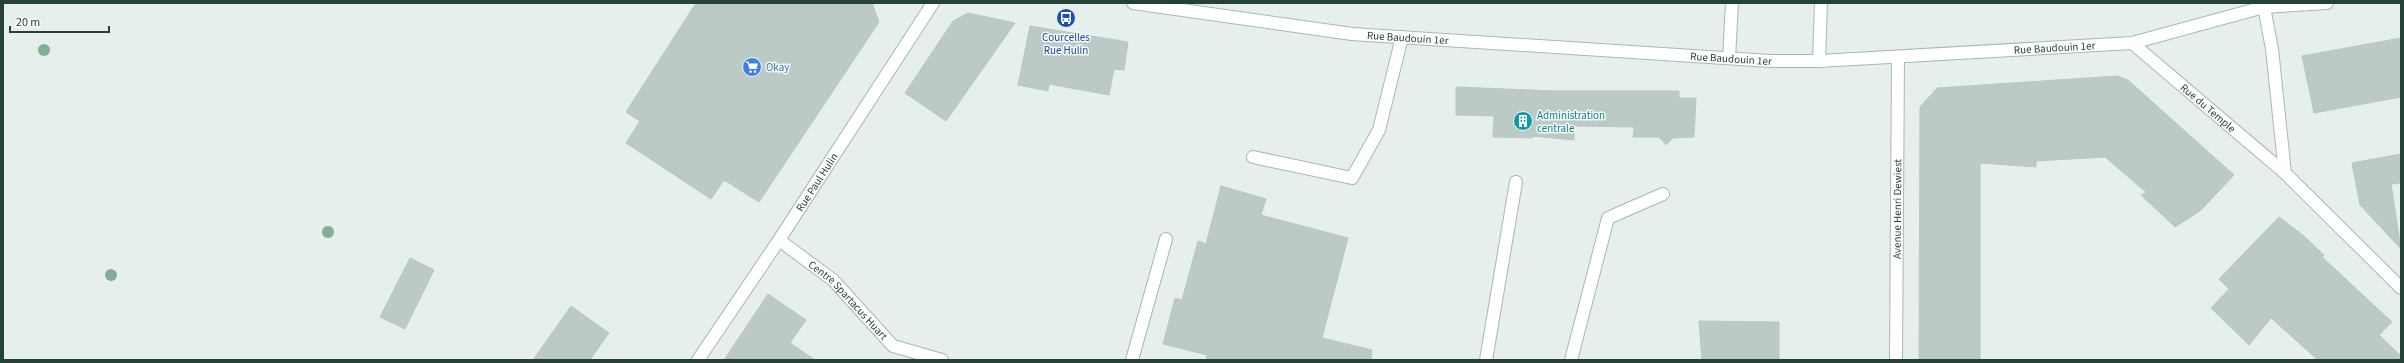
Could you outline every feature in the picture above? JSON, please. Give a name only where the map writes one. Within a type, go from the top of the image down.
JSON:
[{"type":"street","name":"Rue Paul Hulin","points":[[698,360],[779,240],[933,3]]},
{"type":"street","name":"Rue Baudouin 1er","points":[[1133,3],[1196,8],[1352,34],[1729,58],[1819,62],[2132,43],[2264,7],[2327,3]]},
{"type":"street","points":[[1729,58],[1732,3]]},
{"type":"street","points":[[1819,62],[1821,3]]},
{"type":"street","points":[[2264,7],[2272,49],[2285,173]]},
{"type":"street","points":[[1253,157],[1352,178],[1379,130],[1402,37]]},
{"type":"street","name":"Rue du Temple","points":[[2132,43],[2285,173],[2401,288]]},
{"type":"street","name":"Avenue Henri Dewiest","points":[[1896,360],[1898,57]]},
{"type":"street","points":[[1486,360],[1516,182]]},
{"type":"street","points":[[1571,360],[1608,218],[1663,194]]},
{"type":"street","points":[[1132,360],[1166,239]]},
{"type":"street","name":"Centre Spartacus Huart","points":[[779,240],[833,280],[892,346],[942,360]]},
{"type":"building","name":"Okay","points":[[696,3],[872,3],[879,22],[759,202],[724,180],[711,199],[626,143],[640,121],[626,112]]},
{"type":"building","points":[[968,13],[1015,23],[946,121],[905,93],[953,21]]},
{"type":"building","points":[[1030,26],[1128,42],[1124,70],[1114,69],[1109,95],[1049,84],[1048,91],[1018,85]]},
{"type":"building","points":[[2401,38],[2401,97],[2314,113],[2302,56]]},
{"type":"building","points":[[2117,76],[2128,80],[2234,175],[2200,211],[2175,227],[2141,195],[2146,192],[2105,157],[2036,161],[2036,167],[1980,163],[1980,360],[1919,360],[1920,107],[1937,88]]},
{"type":"building","points":[[1456,87],[1554,91],[1679,91],[1679,98],[1696,98],[1694,137],[1673,138],[1666,145],[1659,137],[1633,137],[1634,127],[1574,126],[1574,140],[1532,136],[1532,138],[1493,137],[1494,116],[1456,115]]},
{"type":"building","points":[[2401,154],[2401,183],[2391,184],[2401,249],[2360,205],[2352,163]]},
{"type":"building","points":[[1221,186],[1266,199],[1261,215],[1348,238],[1322,338],[1372,350],[1371,360],[1206,360],[1207,355],[1163,344],[1175,298],[1182,300],[1198,241],[1206,244]]},
{"type":"building","points":[[2279,217],[2304,236],[2324,255],[2322,257],[2392,322],[2379,335],[2401,356],[2401,360],[2318,360],[2271,318],[2249,345],[2211,308],[2229,289],[2219,279]]},
{"type":"building","points":[[410,258],[434,270],[405,329],[380,317]]},
{"type":"building","points":[[768,294],[806,320],[790,343],[815,360],[724,360]]},
{"type":"building","points":[[571,306],[609,333],[590,360],[533,360]]},
{"type":"building","points":[[1699,321],[1779,322],[1779,360],[1702,360]]},
{"type":"place","name":"Courcelles Rue Hulin","points":[[1066,18]]},
{"type":"place","name":"Okay","points":[[752,67]]},
{"type":"place","name":"Administration centrale","points":[[1523,121]]}]
